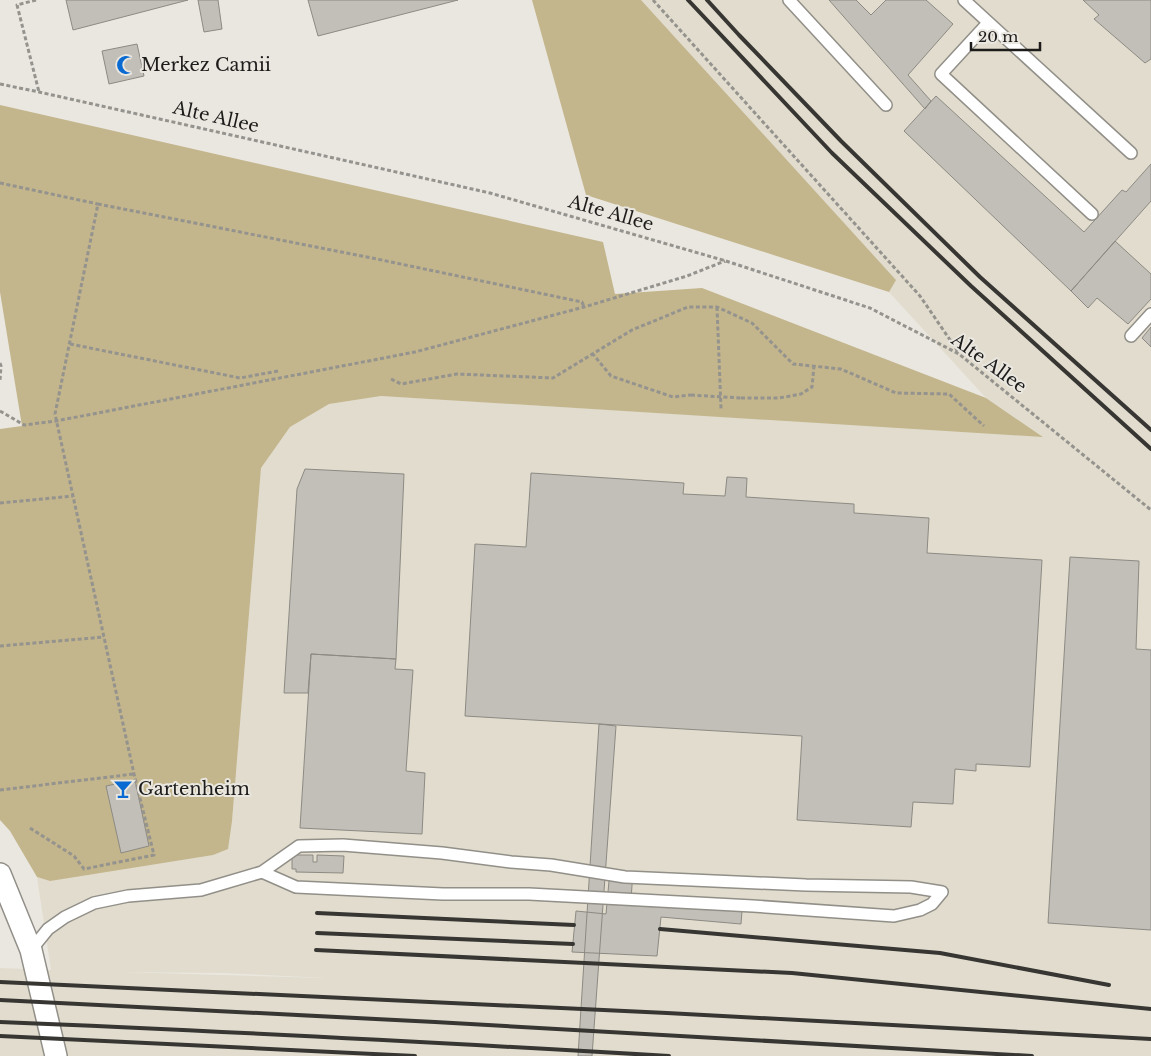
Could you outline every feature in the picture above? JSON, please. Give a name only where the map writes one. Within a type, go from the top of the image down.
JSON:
[{"type":"street","points":[[0,874],[32,950],[56,1056]]},
{"type":"lane","points":[[788,0],[886,105]]},
{"type":"lane","points":[[966,1],[1132,153]]},
{"type":"lane","points":[[988,23],[941,74],[1092,214]]},
{"type":"lane","points":[[1132,336],[1151,314]]},
{"type":"lane","points":[[32,950],[48,928],[64,917],[94,903],[128,896],[201,890],[262,872],[298,846],[343,845],[442,852],[511,862],[551,865],[625,877],[806,885],[911,887],[942,892],[932,904],[920,910],[894,916],[529,894],[443,894],[296,887],[262,872]]},
{"type":"path","points":[[36,0],[17,5],[39,92]]},
{"type":"path","points":[[653,0],[920,296],[959,354]]},
{"type":"path","name":"Alte Allee","points":[[0,84],[490,192],[726,261],[870,308],[959,354],[1151,510]]},
{"type":"path","points":[[0,183],[582,302],[584,307]]},
{"type":"path","points":[[30,828],[74,856],[84,869],[154,855],[134,774],[55,414],[98,204]]},
{"type":"path","points":[[0,410],[24,425],[56,421],[415,352],[584,307],[687,276],[726,261]]},
{"type":"path","points":[[391,379],[401,384],[457,374],[552,378],[632,330],[688,307],[716,307],[752,323],[793,364],[841,369],[896,393],[949,394],[984,426]]},
{"type":"path","points":[[716,307],[721,409]]},
{"type":"path","points":[[70,344],[240,378],[278,371]]},
{"type":"path","points":[[592,354],[611,376],[673,397],[691,395],[779,398],[801,394],[812,387],[814,366]]},
{"type":"path","points":[[0,363],[2,366],[0,380]]},
{"type":"path","points":[[0,503],[73,496]]},
{"type":"path","points":[[0,646],[104,637]]},
{"type":"path","points":[[0,790],[134,774]]},
{"type":"shaded area","points":[[532,0],[641,0],[896,280],[889,292],[586,195]]},
{"type":"shaded area","points":[[641,0],[1151,0],[1151,1056],[0,1056],[0,968],[51,970],[37,877],[50,881],[232,821],[261,468],[290,427],[329,404],[381,396],[1042,436],[986,398],[889,292],[895,279]],"holes":[[[120,972],[223,973],[326,978]]]},
{"type":"shaded area","points":[[0,105],[603,242],[615,294],[702,288],[986,398],[1043,437],[381,396],[329,404],[290,427],[261,468],[232,821],[228,849],[213,855],[50,881],[37,877],[10,831],[0,820],[0,429],[22,426],[0,292]]},
{"type":"building","points":[[66,0],[188,0],[73,30]]},
{"type":"building","points":[[198,0],[218,0],[222,29],[204,32]]},
{"type":"building","points":[[308,0],[458,0],[318,36]]},
{"type":"building","points":[[829,0],[856,0],[871,15],[886,0],[926,0],[953,24],[908,75],[931,101],[925,109]]},
{"type":"building","points":[[1083,0],[1151,0],[1151,59],[1145,63],[1094,19],[1099,15]]},
{"type":"building","points":[[137,44],[144,76],[109,84],[102,51]]},
{"type":"building","points":[[936,96],[1084,232],[1122,190],[1126,192],[1151,164],[1151,201],[1071,291],[904,131]]},
{"type":"building","points":[[1115,241],[1151,274],[1151,299],[1128,324],[1097,298],[1088,308],[1071,291]]},
{"type":"building","points":[[1151,327],[1151,347],[1142,338]]},
{"type":"building","points":[[305,469],[404,474],[396,659],[311,654],[308,693],[284,693],[297,489]]},
{"type":"building","points":[[531,473],[684,483],[683,494],[725,496],[727,477],[747,478],[746,497],[854,504],[854,513],[929,518],[927,553],[1042,560],[1030,767],[976,764],[976,771],[955,769],[953,804],[913,802],[911,827],[797,820],[802,736],[465,716],[475,544],[526,547]]},
{"type":"building","points":[[1070,557],[1139,561],[1136,649],[1151,650],[1151,930],[1048,923]]},
{"type":"building","points":[[311,654],[396,659],[395,669],[413,670],[406,771],[425,773],[422,834],[300,828]]},
{"type":"building","points":[[599,724],[616,726],[592,1056],[578,1056]]},
{"type":"building","points":[[135,780],[149,846],[121,853],[106,786]]},
{"type":"building","points":[[292,855],[313,855],[313,862],[317,862],[317,855],[344,856],[343,873],[296,872],[296,869],[292,869]]},
{"type":"building","points":[[610,870],[633,872],[631,899],[742,911],[741,924],[661,917],[657,956],[572,952],[576,911],[606,914]]},
{"type":"railway","points":[[688,0],[832,153],[971,286],[1151,449]]},
{"type":"railway","points":[[707,0],[841,141],[980,277],[1151,430]]},
{"type":"railway","points":[[317,913],[574,925]]},
{"type":"railway","points":[[660,929],[940,953],[1109,985]]},
{"type":"railway","points":[[317,933],[573,944]]},
{"type":"railway","points":[[316,950],[792,973],[1151,1009]]},
{"type":"railway","points":[[0,982],[667,1013],[1151,1039]]},
{"type":"railway","points":[[0,1000],[435,1022],[1032,1056]]},
{"type":"railway","points":[[0,1022],[334,1037],[669,1056]]},
{"type":"railway","points":[[0,1036],[415,1056]]},
{"type":"place","name":"Merkez Camii","points":[[126,65]]},
{"type":"place","name":"Gartenheim","points":[[123,789]]}]
